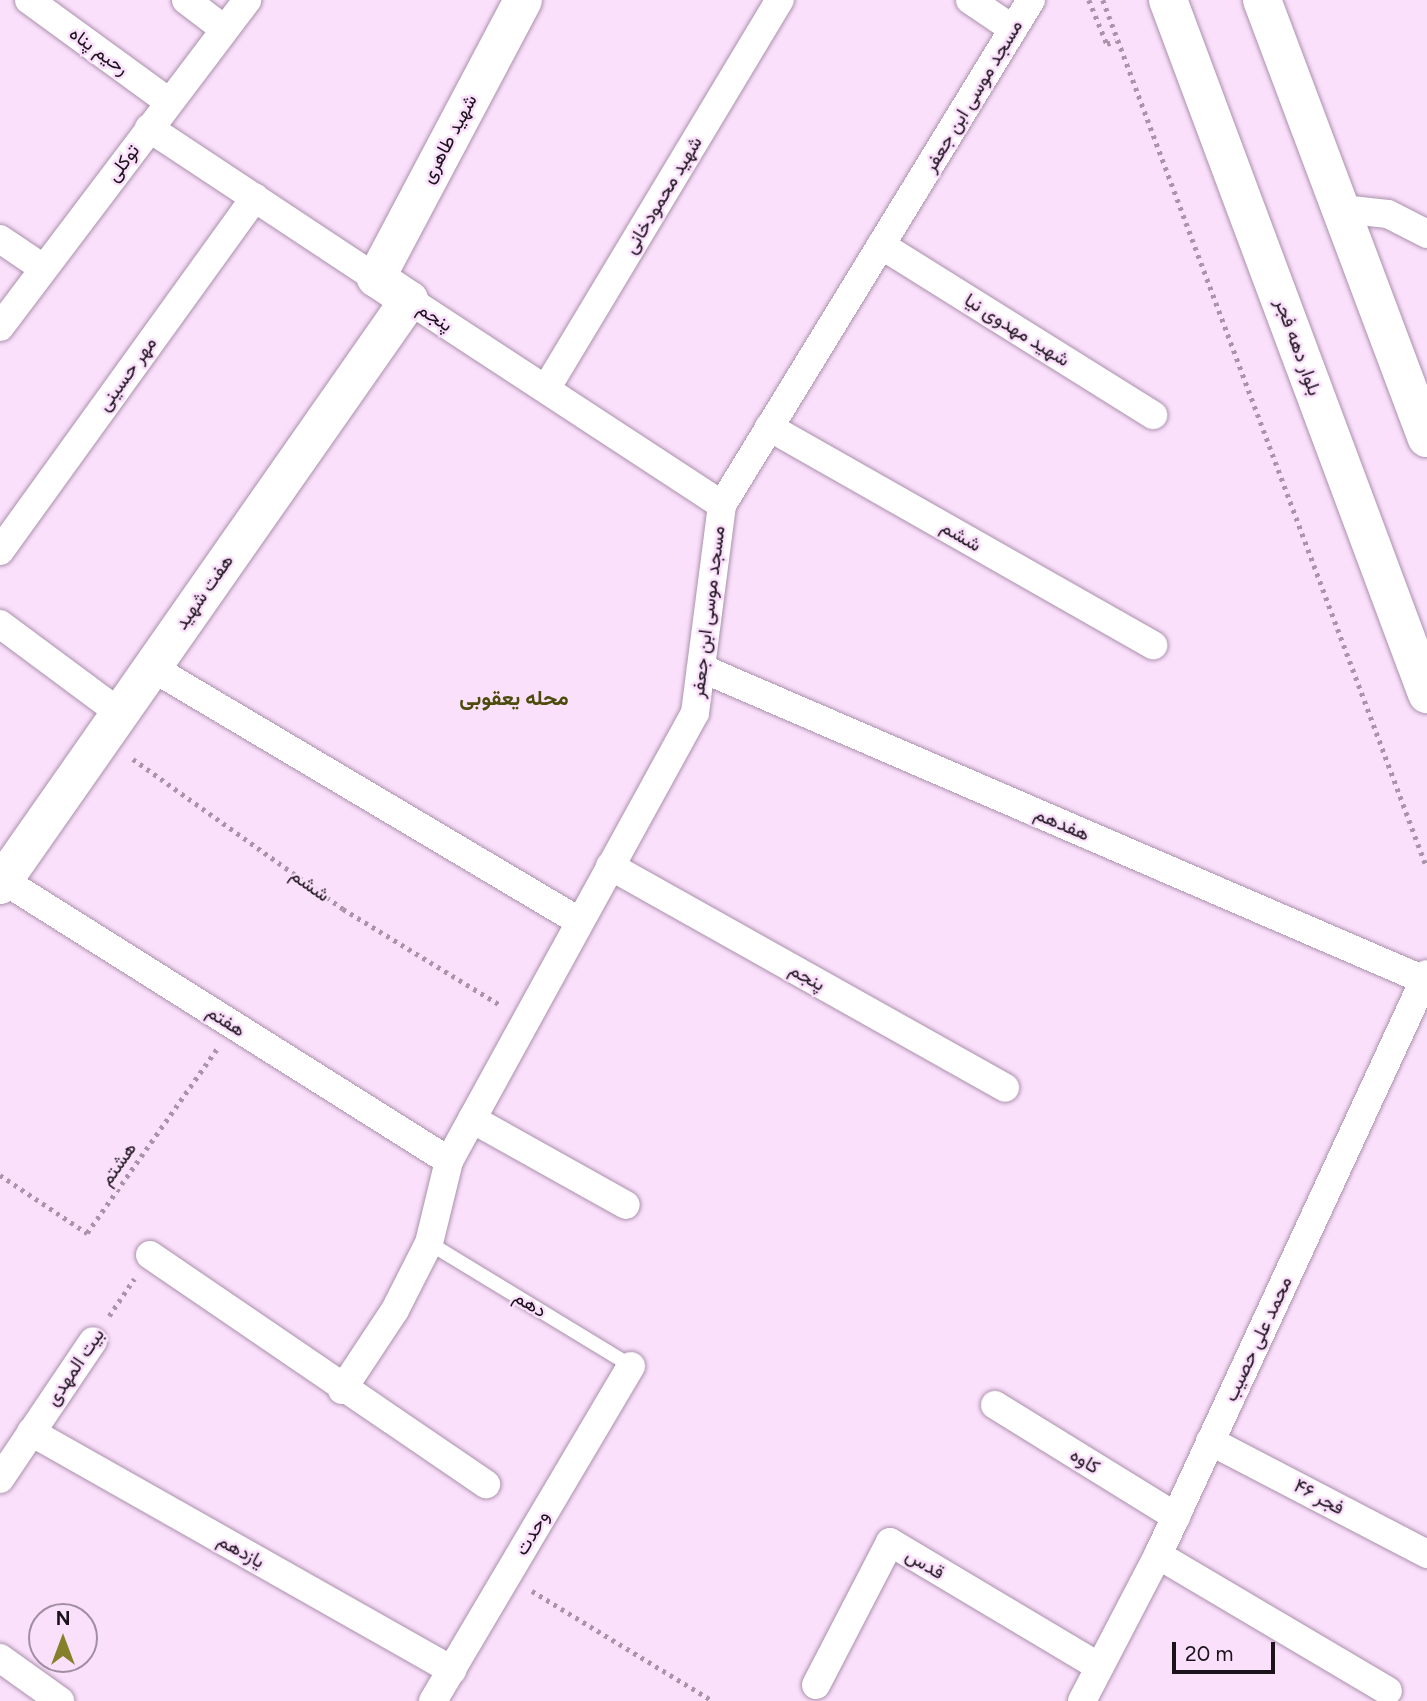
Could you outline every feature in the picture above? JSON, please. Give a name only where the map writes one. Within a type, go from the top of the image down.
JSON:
[{"type":"main road","name":"شهید طاهری","points":[[376,278],[523,0]]},
{"type":"main road","name":"بلوار دهه فجر","points":[[1168,0],[1427,694]]},
{"type":"main road","points":[[1262,0],[1427,438]]},
{"type":"main road","name":"پنجم","points":[[376,278],[410,300]]},
{"type":"main road","name":"هفت شهید","points":[[2,883],[410,300]]},
{"type":"street","name":"رحیم پناه","points":[[29,0],[169,102]]},
{"type":"street","points":[[186,0],[224,29]]},
{"type":"street","name":"توکلی","points":[[0,327],[247,0]]},
{"type":"street","name":"شهید محمودخانی","points":[[546,390],[780,0]]},
{"type":"street","points":[[970,0],[1013,29]]},
{"type":"street","name":"مسجد موسی ابن جعفر","points":[[342,1390],[395,1310],[429,1243],[449,1161],[695,713],[722,505],[1031,0]]},
{"type":"street","name":"پنجم","points":[[149,128],[376,278]]},
{"type":"street","name":"مهر حسینی","points":[[0,551],[255,197]]},
{"type":"street","points":[[1342,209],[1388,214],[1427,234]]},
{"type":"street","points":[[0,239],[43,268]]},
{"type":"street","name":"شهید مهدوی نیا","points":[[881,245],[1153,415]]},
{"type":"street","name":"پنجم","points":[[410,300],[722,505]]},
{"type":"street","name":"ششم","points":[[769,427],[1153,645]]},
{"type":"street","points":[[0,624],[111,725]]},
{"type":"street","points":[[151,667],[579,921]]},
{"type":"street","name":"هفدهم","points":[[701,668],[1425,977]]},
{"type":"street","name":"پنجم","points":[[610,866],[1005,1088]]},
{"type":"street","name":"هفتم","points":[[2,883],[449,1161]]},
{"type":"street","name":"محمد علی حصیب","points":[[1082,1701],[1158,1555],[1425,977]]},
{"type":"street","points":[[472,1119],[626,1205]]},
{"type":"street","points":[[150,1255],[342,1390],[486,1484]]},
{"type":"street","name":"بیت المهدی","points":[[0,1479],[93,1341]]},
{"type":"street","name":"وحدت","points":[[433,1701],[631,1366]]},
{"type":"street","name":"کاوه","points":[[995,1405],[1175,1517]]},
{"type":"street","name":"یازدهم","points":[[31,1432],[452,1670]]},
{"type":"street","name":"فجر ۴۶","points":[[1210,1441],[1427,1554]]},
{"type":"street","name":"قدس","points":[[816,1685],[890,1542],[1100,1667]]},
{"type":"street","points":[[1158,1555],[1388,1691]]},
{"type":"street","points":[[0,1658],[60,1701]]},
{"type":"lane","name":"دهم","points":[[429,1243],[631,1366]]},
{"type":"path","points":[[1089,0],[1107,44],[1116,41]]},
{"type":"path","points":[[1103,0],[1116,41],[1427,868]]},
{"type":"path","name":"ششم","points":[[111,725],[343,909],[525,1020]]},
{"type":"path","name":"هشتم","points":[[0,1175],[87,1233],[233,1025]]},
{"type":"path","name":"بیت المهدی","points":[[93,1341],[150,1255]]},
{"type":"path","points":[[507,1576],[713,1701]]},
{"type":"district","name":"محله یعقوبی","points":[[514,698]]}]
